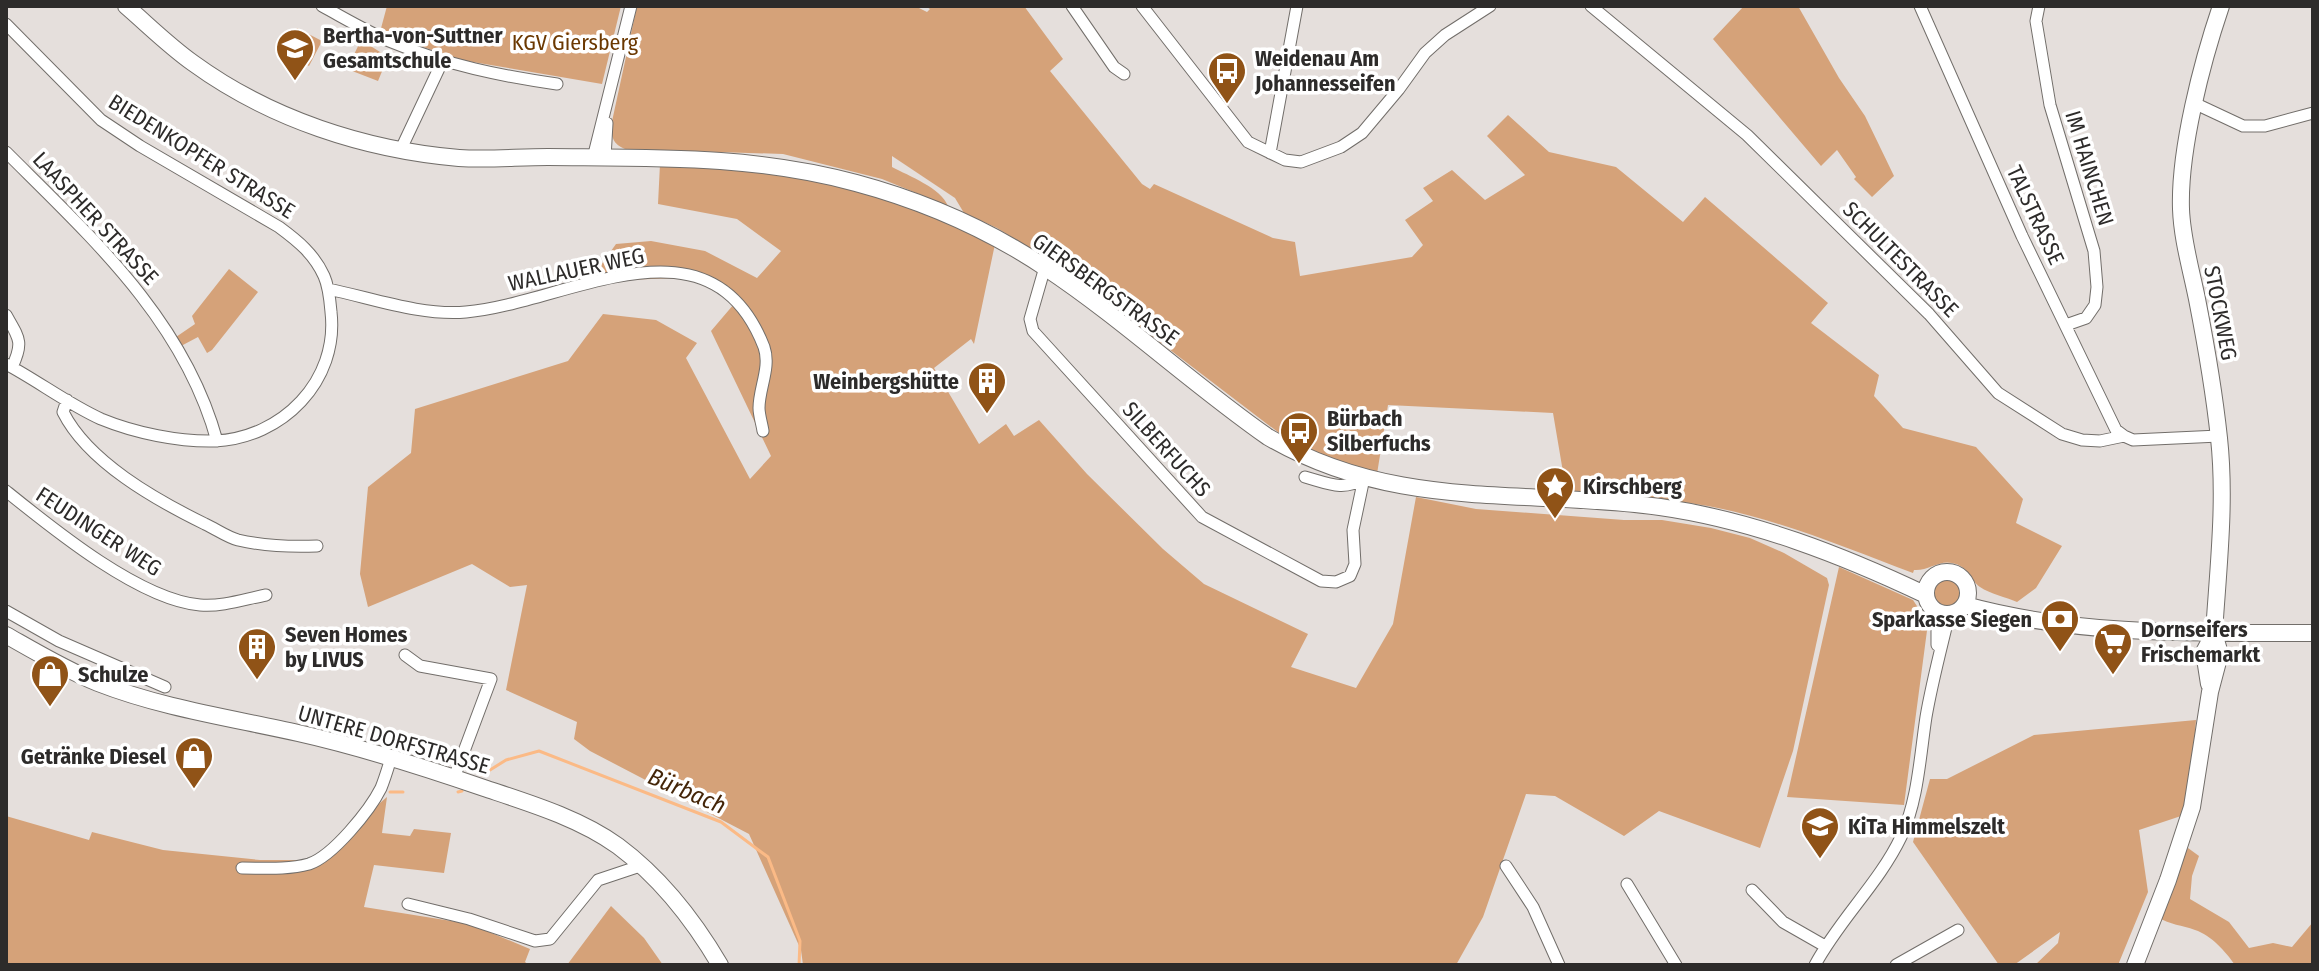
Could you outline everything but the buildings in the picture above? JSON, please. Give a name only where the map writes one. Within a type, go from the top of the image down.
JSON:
[{"type":"street","name":"GIERSBERGSTRASSE","points":[[126,6],[195,65],[251,99],[332,132],[401,149],[439,154],[486,149],[516,157],[683,157],[736,161],[834,177],[896,195],[951,217],[1045,267],[1268,437],[1307,458],[1364,478],[1451,494],[1611,502],[1703,514],[1774,534],[1927,589]]},
{"type":"street","points":[[322,6],[394,43],[443,60],[501,75],[557,84]]},
{"type":"street","points":[[599,158],[631,6]]},
{"type":"street","points":[[1072,6],[1114,67],[1124,74]]},
{"type":"street","points":[[1142,6],[1248,142],[1270,153],[1301,162],[1341,147],[1370,125],[1425,53],[1445,35],[1490,6]]},
{"type":"street","name":"SCHULTESTRASSE","points":[[1591,6],[1747,135],[1929,314],[1998,393],[2062,434],[2082,440],[2100,441],[2124,436],[2133,440],[2219,436]]},
{"type":"street","name":"TALSTRASSE","points":[[1920,6],[2022,236],[2116,430],[2124,436]]},
{"type":"street","name":"IM HAINCHEN","points":[[2039,6],[2036,21],[2050,105],[2094,251],[2095,305],[2086,318],[2066,325]]},
{"type":"street","name":"STOCKWEG","points":[[2135,965],[2192,807],[2210,692],[2204,652],[2214,633],[2222,471],[2219,436],[2181,210],[2182,168],[2221,6]]},
{"type":"street","points":[[1270,153],[1295,8]]},
{"type":"street","name":"BIEDENKOPFER STRASSE","points":[[6,24],[101,120],[300,242],[325,278],[328,293]]},
{"type":"street","points":[[401,149],[443,60]]},
{"type":"street","points":[[2196,104],[2243,126],[2265,126],[2313,113]]},
{"type":"street","name":"LAASPHER STRASSE","points":[[6,152],[104,251],[147,301],[174,340],[196,384],[217,441]]},
{"type":"street","name":"SILBERFUCHS","points":[[1045,267],[1030,319],[1033,331],[1202,517],[1321,581],[1336,582],[1350,576],[1355,564],[1353,530],[1364,478]]},
{"type":"street","name":"WALLAUER WEG","points":[[328,293],[453,313],[486,309],[635,272],[669,272],[699,277],[734,297],[763,346],[766,358],[759,411],[763,431]]},
{"type":"street","points":[[6,315],[20,341],[20,351],[9,365],[67,400],[103,419],[146,432],[192,441],[217,441],[264,430],[287,416],[305,399],[327,353],[332,323],[328,293]]},
{"type":"street","points":[[67,400],[63,412],[81,440],[119,473],[156,498],[236,539],[288,547],[317,546]]},
{"type":"street","name":"GIERSBERGSTRASSE","points":[[1305,477],[1343,486],[1353,485],[1364,478]]},
{"type":"street","name":"FEUDINGER WEG","points":[[6,491],[57,532],[167,599],[190,604],[221,605],[266,595]]},
{"type":"street","points":[[1952,573],[1963,580],[1966,599],[1960,610],[1943,613],[1927,602],[1927,589],[1939,574],[1952,573]]},
{"type":"street","points":[[1966,599],[2043,622],[2110,629],[2313,633]]},
{"type":"street","points":[[6,611],[59,641],[165,687]]},
{"type":"street","points":[[1815,965],[1903,834],[1911,807],[1943,613]]},
{"type":"street","name":"UNTERE DORFSTRASSE","points":[[6,635],[96,682],[145,699],[302,734],[391,758],[519,800],[576,823],[617,846],[674,898],[720,965]]},
{"type":"street","points":[[405,655],[420,666],[491,679],[454,778]]},
{"type":"street","points":[[242,868],[286,868],[313,863],[332,849],[364,813],[380,789],[391,758]]},
{"type":"street","points":[[408,904],[457,915],[535,941],[550,939],[598,880],[640,866]]},
{"type":"street","points":[[1506,866],[1533,907],[1559,965]]},
{"type":"street","points":[[1627,884],[1676,965]]},
{"type":"street","points":[[1752,890],[1783,922],[1825,946]]},
{"type":"street","points":[[1896,965],[1958,930]]},
{"type":"green space","name":"KGV Giersberg","points":[[387,6],[621,6],[602,84],[461,60],[380,32]]},
{"type":"green space","points":[[637,6],[915,6],[927,12],[930,9],[925,6],[1024,6],[1063,59],[1050,71],[1142,184],[1150,189],[1154,184],[1273,238],[1295,242],[1300,276],[1412,257],[1423,245],[1405,220],[1433,201],[1423,188],[1452,170],[1485,200],[1525,175],[1487,136],[1508,115],[1549,152],[1616,167],[1683,222],[1705,197],[1828,303],[1811,323],[1879,375],[1874,396],[1903,428],[1976,447],[2023,499],[2016,523],[2062,546],[2036,588],[2017,602],[1980,587],[1958,565],[1947,562],[1914,570],[1913,573],[1760,518],[1671,501],[1560,496],[1563,472],[1553,413],[1388,405],[1377,474],[1300,449],[1068,272],[997,228],[964,213],[955,198],[892,156],[892,167],[932,188],[948,206],[882,179],[783,154],[625,149],[618,145],[611,126]]},
{"type":"green space","points":[[1744,6],[1798,6],[1839,78],[1865,116],[1894,176],[1872,197],[1854,179],[1856,177],[1837,150],[1821,166],[1713,39]]},
{"type":"green space","points":[[297,28],[322,41],[309,66],[288,56],[292,48],[288,46]]},
{"type":"green space","points":[[361,40],[388,57],[378,81],[347,69]]},
{"type":"green space","points":[[660,164],[791,175],[865,192],[927,212],[995,244],[974,344],[971,339],[934,368],[979,444],[1006,424],[1014,436],[1039,420],[1087,474],[1163,549],[1204,584],[1308,634],[1291,667],[1356,688],[1393,624],[1416,497],[1476,509],[1662,520],[1711,528],[1750,538],[1827,578],[1829,585],[1793,751],[1760,848],[1659,811],[1624,836],[1555,796],[1526,794],[1483,917],[1456,965],[803,965],[801,950],[749,834],[590,751],[574,739],[577,722],[506,690],[527,585],[510,587],[472,564],[368,607],[360,574],[368,487],[411,453],[415,409],[568,361],[603,314],[656,320],[697,343],[686,358],[750,479],[771,456],[711,331],[734,304],[706,282],[680,278],[623,280],[593,276],[616,244],[651,241],[705,251],[757,278],[781,251],[737,219],[658,204]]},
{"type":"green space","points":[[229,269],[258,292],[212,350],[207,353],[198,337],[181,346],[176,337],[195,324],[192,316]]},
{"type":"green space","points":[[1839,567],[1913,600],[1928,623],[1904,805],[1787,797]]},
{"type":"green space","points":[[1947,580],[1957,584],[1961,594],[1957,604],[1947,608],[1937,604],[1933,594],[1937,584]]},
{"type":"green space","points":[[2196,720],[2192,773],[2181,816],[2139,830],[2148,892],[2118,965],[2035,965],[2058,943],[2060,932],[2014,965],[1999,965],[1913,842],[1930,779],[1947,779],[2034,735]]},
{"type":"green space","points":[[387,797],[382,833],[410,836],[414,829],[451,833],[444,873],[374,865],[364,907],[470,924],[530,949],[525,962],[529,965],[6,965],[6,816],[89,840],[92,832],[163,850],[260,860],[313,860]]},
{"type":"green space","points":[[2188,848],[2199,856],[2192,876],[2190,899],[2229,922],[2249,948],[2273,943],[2292,947],[2313,922],[2313,965],[2235,965],[2207,936],[2158,917],[2174,870]]},
{"type":"green space","points":[[611,906],[644,938],[663,965],[567,965]]},
{"type":"waterway","name":"Bürbach","points":[[482,775],[506,760],[539,751],[721,822],[768,857],[800,941],[799,965]]},
{"type":"waterway","name":"Bürbach","points":[[458,792],[462,791]]},
{"type":"waterway","name":"Bürbach","points":[[390,792],[403,792]]},
{"type":"place","name":"Bertha-von-Suttner Gesamtschule","points":[[295,82]]},
{"type":"place","name":"Weidenau Am Johannesseifen","points":[[1227,105]]},
{"type":"place","name":"Weinbergshütte","points":[[987,415]]},
{"type":"place","name":"Bürbach Silberfuchs","points":[[1299,465]]},
{"type":"place","name":"Kirschberg","points":[[1555,520]]},
{"type":"place","name":"Sparkasse Siegen","points":[[2060,653]]},
{"type":"place","name":"Dornseifers Frischemarkt","points":[[2113,676]]},
{"type":"place","name":"Seven Homes by LIVUS","points":[[257,681]]},
{"type":"place","name":"Schulze","points":[[50,708]]},
{"type":"place","name":"Getränke Diesel","points":[[194,790]]},
{"type":"place","name":"KiTa Himmelszelt","points":[[1820,860]]}]
